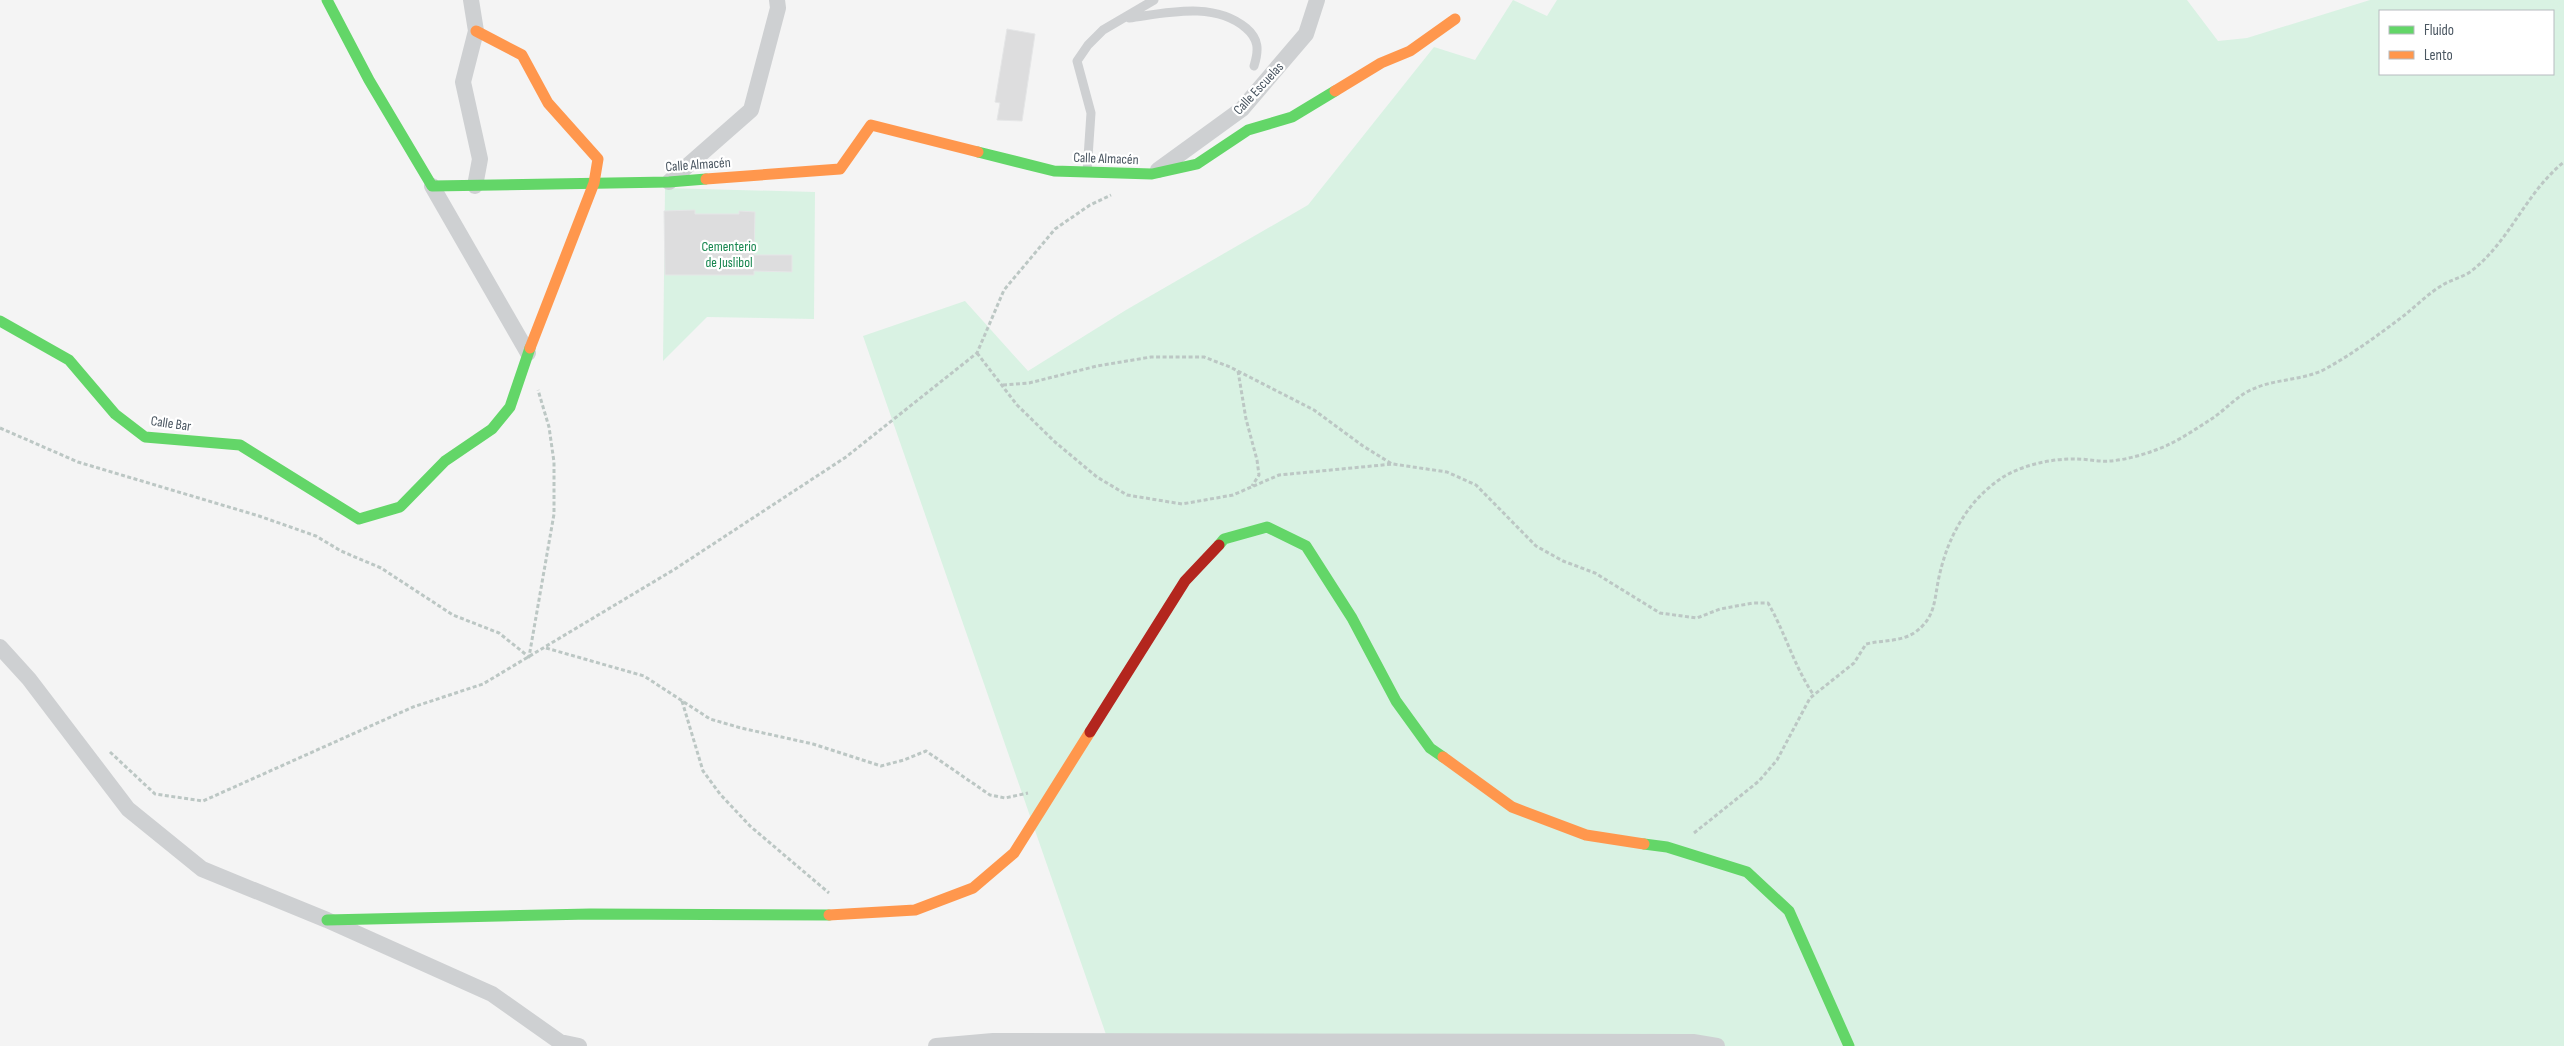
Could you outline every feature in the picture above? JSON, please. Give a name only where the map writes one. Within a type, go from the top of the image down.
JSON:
[{"type":"street","points":[[327,0],[369,80],[528,353]]},
{"type":"street","points":[[471,0],[476,31],[464,82],[480,159],[475,186]]},
{"type":"street","points":[[669,182],[751,110],[778,8],[777,0]]},
{"type":"street","name":"Calle Escuelas","points":[[1152,174],[1242,109],[1306,34],[1317,0]]},
{"type":"street","name":"Calle Almacén","points":[[432,186],[669,182],[840,169],[871,125],[1054,171],[1152,174],[1197,164],[1248,130],[1292,117],[1381,63],[1410,51],[1455,19]]},
{"type":"street","points":[[476,31],[522,55],[548,103],[598,158],[594,183],[528,353]]},
{"type":"street","name":"Calle Bar","points":[[0,321],[69,360],[115,414],[145,437],[240,445],[359,519],[400,507],[445,461],[492,429],[510,407],[528,353]]},
{"type":"street","points":[[327,920],[590,914],[851,915],[915,910],[974,888],[1014,853],[1185,581],[1224,538],[1268,527],[1306,546],[1352,618],[1396,701],[1430,748],[1512,807],[1586,835],[1679,851],[1746,872],[1789,911],[1849,1046]]},
{"type":"street","points":[[0,647],[29,679],[128,808],[202,869],[327,920],[492,994],[560,1042],[579,1046]]},
{"type":"street","points":[[936,1046],[993,1041],[1694,1042],[1717,1046]]},
{"type":"lane","points":[[1087,172],[1091,114],[1077,61],[1088,45],[1103,30],[1154,0]]},
{"type":"lane","points":[[1124,19],[1181,11],[1214,12],[1238,21],[1254,34],[1258,45],[1254,66]]},
{"type":"path","points":[[1679,851],[1691,835],[1759,781],[1777,760],[1813,694],[1854,663],[1866,644],[1882,640],[1901,639],[1915,632],[1930,617],[1937,596],[1939,578],[1960,520],[1982,492],[2002,477],[2049,461],[2077,459],[2108,462],[2170,444],[2213,418],[2252,389],[2279,380],[2302,378],[2327,368],[2392,325],[2441,286],[2468,273],[2489,256],[2510,230],[2544,179],[2564,162]]},
{"type":"path","points":[[106,749],[155,794],[203,801],[412,708],[483,684],[675,569],[846,457],[977,353],[1004,290],[1055,229],[1090,206],[1117,192]]},
{"type":"path","points":[[977,353],[1017,405],[1055,442],[1097,477],[1127,495],[1182,504],[1219,499],[1279,475],[1393,464],[1447,472],[1476,485],[1536,546],[1563,561],[1595,573],[1660,613],[1696,618],[1720,609],[1753,603],[1768,603],[1782,626],[1802,677],[1813,694]]},
{"type":"path","points":[[1002,385],[1029,383],[1097,366],[1150,358],[1204,357],[1238,370],[1314,410],[1375,454],[1393,464]]},
{"type":"path","points":[[1238,370],[1246,419],[1259,475],[1252,486]]},
{"type":"path","points":[[529,657],[554,514],[554,462],[549,427],[536,381]]},
{"type":"path","points":[[0,428],[78,462],[259,516],[316,536],[341,551],[381,568],[453,615],[499,633],[529,657]]},
{"type":"path","points":[[545,648],[644,676],[710,719],[813,744],[881,766],[904,760],[926,750],[990,795],[1005,798],[1056,786]]},
{"type":"path","points":[[681,701],[704,771],[720,794],[750,826],[840,902],[851,915]]},
{"type":"green space","points":[[1513,0],[1547,16],[1557,0],[2187,0],[2218,41],[2247,38],[2370,0],[2564,0],[2564,1046],[1110,1046],[863,336],[965,301],[1028,371],[1126,310],[1308,205],[1434,47],[1475,60]]},
{"type":"green space","name":"Cementerio de Juslibol","points":[[665,188],[815,192],[814,319],[707,317],[663,361]]},
{"type":"building","points":[[1007,29],[1035,34],[1022,121],[997,120],[1000,103],[995,102]]},
{"type":"building","points":[[695,210],[695,214],[739,214],[739,211],[755,212],[754,255],[792,255],[792,272],[754,271],[754,275],[665,275],[664,211]]},
{"type":"traffic: fast","points":[[327,0],[369,80],[432,186],[669,182],[706,179]]},
{"type":"traffic: fast","points":[[978,152],[1054,171],[1152,174],[1197,164],[1248,130],[1292,117],[1335,91]]},
{"type":"traffic: fast","points":[[0,321],[69,360],[115,414],[145,437],[240,445],[359,519],[400,507],[445,461],[492,429],[510,407],[530,348]]},
{"type":"traffic: fast","points":[[1219,545],[1224,539],[1267,527],[1306,546],[1352,618],[1396,701],[1430,748],[1443,757]]},
{"type":"traffic: fast","points":[[1644,844],[1667,847],[1747,872],[1789,911],[1849,1046]]},
{"type":"traffic: fast","points":[[327,920],[590,914],[829,915]]},
{"type":"traffic: slow","points":[[1335,91],[1381,63],[1410,51],[1455,19]]},
{"type":"traffic: slow","points":[[476,31],[522,55],[548,103],[598,159],[594,183],[530,348]]},
{"type":"traffic: slow","points":[[706,179],[840,169],[871,125],[978,152]]},
{"type":"traffic: slow","points":[[829,915],[915,910],[973,888],[1014,853],[1090,732]]},
{"type":"traffic: slow","points":[[1443,757],[1512,807],[1586,835],[1644,844]]},
{"type":"traffic: jam","points":[[1090,732],[1185,581],[1219,545]]}]
